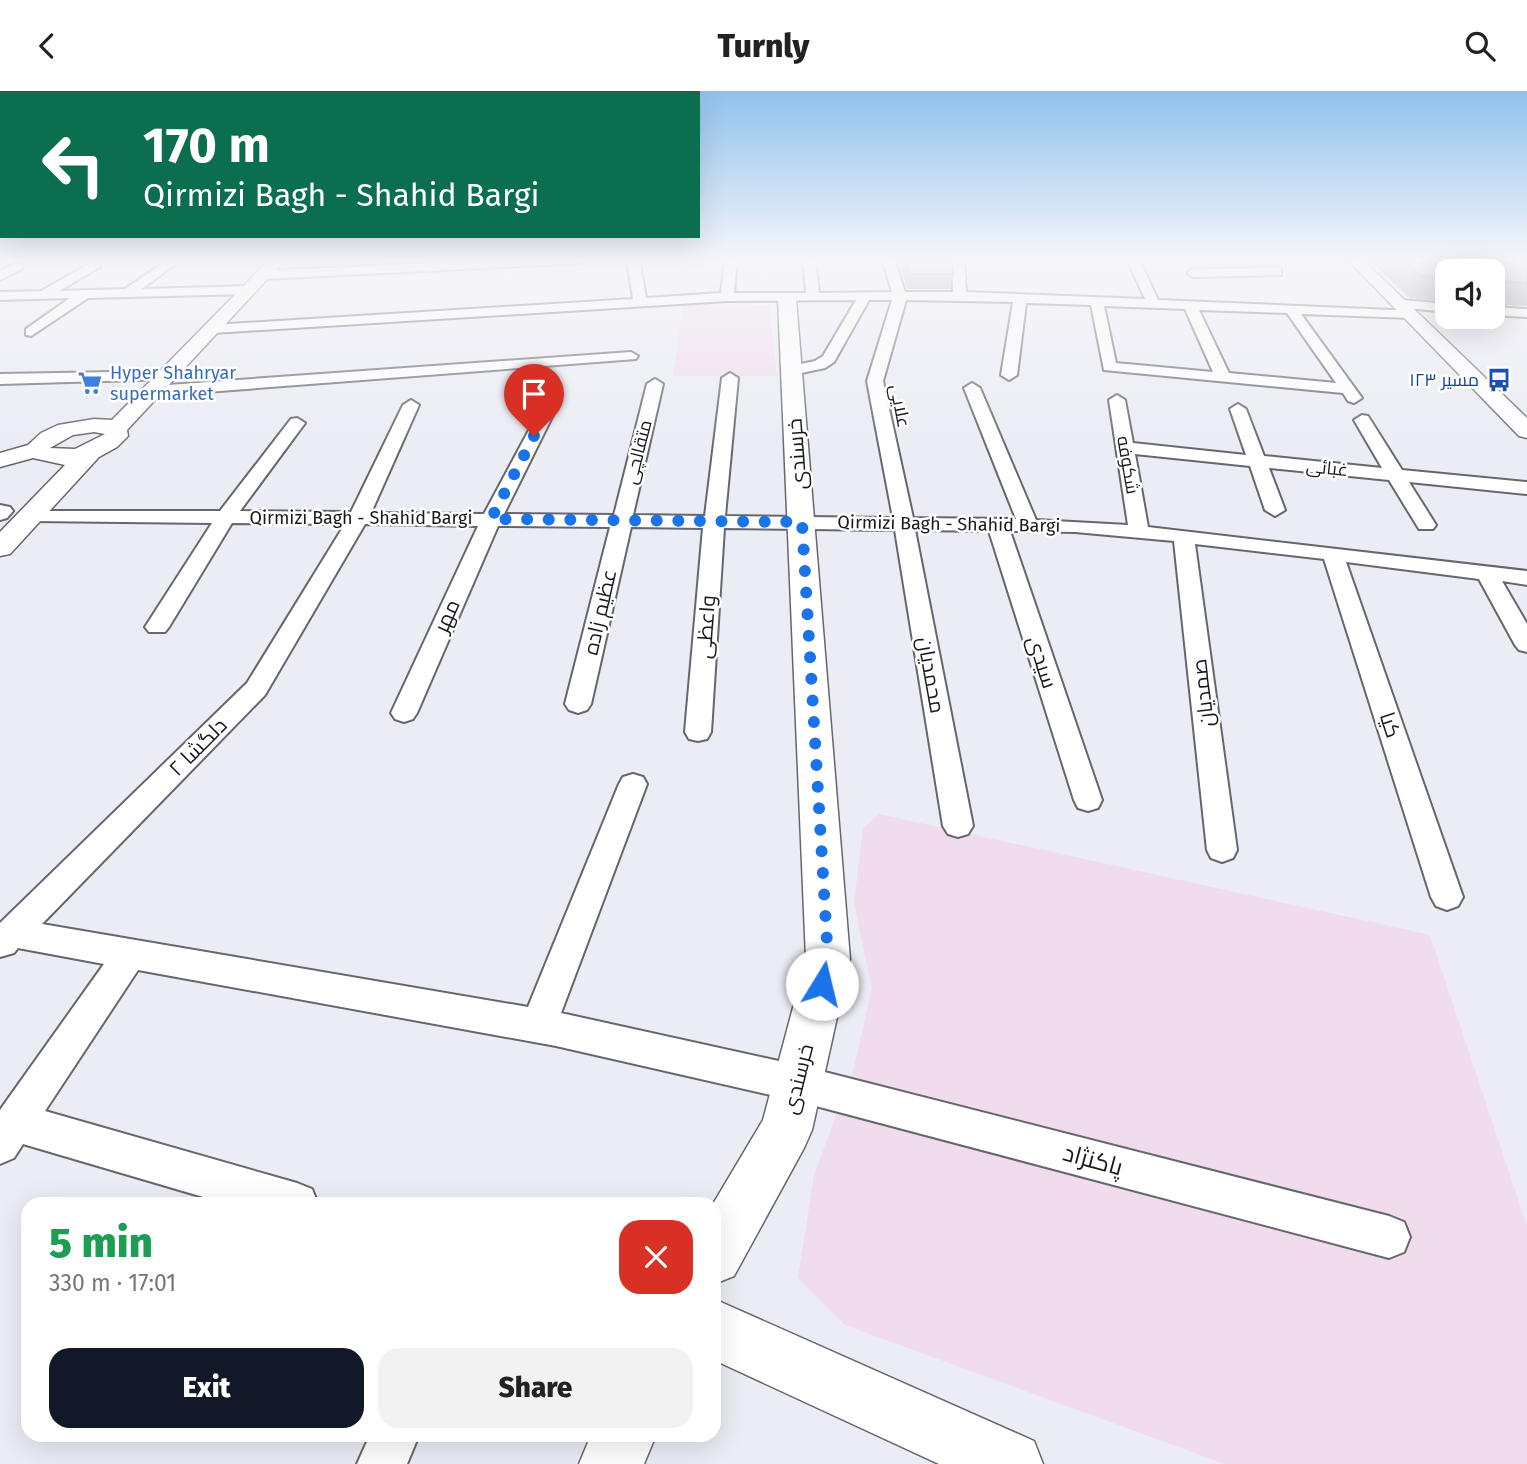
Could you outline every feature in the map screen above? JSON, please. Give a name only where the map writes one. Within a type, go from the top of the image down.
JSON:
[{"type":"main road","points":[[116,429],[218,323]]},
{"type":"main road","name":"خرسندی","points":[[721,1244],[786,1130],[828,959],[792,370],[797,323]]},
{"type":"main road","points":[[1420,323],[1523,423]]},
{"type":"main road","points":[[0,460],[36,450],[42,441],[61,431],[93,426],[116,429]]},
{"type":"main road","points":[[36,450],[44,457],[65,458],[90,453],[108,445],[117,436],[116,429]]},
{"type":"main road","points":[[1,546],[90,453]]},
{"type":"main road","points":[[721,1332],[1011,1464]]},
{"type":"main road","points":[[611,1464],[621,1442]]},
{"type":"street","points":[[31,332],[44,323]]},
{"type":"street","points":[[213,329],[270,323]]},
{"type":"street","points":[[350,337],[355,323]]},
{"type":"street","points":[[456,330],[457,323]]},
{"type":"street","points":[[792,370],[820,365],[829,359],[849,323]]},
{"type":"street","name":"علایی","points":[[892,323],[875,381],[904,523]]},
{"type":"street","points":[[1009,375],[1016,323]]},
{"type":"street","points":[[1101,323],[1109,367],[1348,389]]},
{"type":"street","points":[[1198,323],[1223,377]]},
{"type":"street","points":[[1301,323],[1348,389],[1426,525]]},
{"type":"street","points":[[154,391],[631,356]]},
{"type":"street","name":"دلگشا ۲","points":[[6,939],[256,689],[358,519],[413,401],[420,371]]},
{"type":"street","points":[[0,379],[169,376]]},
{"type":"street","name":"واعظی","points":[[698,732],[714,522],[730,378]]},
{"type":"street","name":"متقالچی","points":[[621,520],[655,384]]},
{"type":"street","points":[[972,388],[1028,525]]},
{"type":"street","name":"شکوفه","points":[[1116,400],[1139,531]]},
{"type":"street","points":[[1238,409],[1275,510]]},
{"type":"street","name":"مهر","points":[[404,713],[491,519],[545,415]]},
{"type":"street","points":[[157,627],[226,517],[297,423]]},
{"type":"street","name":"غبائی","points":[[1126,448],[1527,488]]},
{"type":"street","name":"Qirmizi Bagh - Shahid Bargi","points":[[32,515],[1028,525],[1139,531],[1527,578]]},
{"type":"street","name":"عظیم زاده","points":[[578,704],[621,520]]},
{"type":"street","name":"محمدیان","points":[[904,523],[958,826]]},
{"type":"street","name":"سیدی","points":[[997,524],[1088,800]]},
{"type":"street","name":"صمدیان","points":[[1184,536],[1223,850]]},
{"type":"street","name":"کیا","points":[[1334,554],[1447,897]]},
{"type":"street","points":[[1486,572],[1527,645]]},
{"type":"street","points":[[538,1026],[632,784]]},
{"type":"street","name":"پاکنژاد","points":[[6,939],[130,954],[538,1026],[797,1083],[1389,1237]]},
{"type":"street","points":[[130,954],[8,1133],[230,1195]]},
{"type":"street","points":[[382,1464],[392,1442]]},
{"type":"shaded area","points":[[680,323],[771,323],[777,376],[673,376]]},
{"type":"shaded area","points":[[879,814],[1430,935],[1527,1226],[1527,1464],[1225,1464],[845,1325],[798,1278],[814,1175],[853,1071],[872,988],[854,904],[863,829]]},
{"type":"place","name":"مسیر ۱۲۳","points":[[1499,380]]},
{"type":"place","name":"Hyper Shahryar supermarket","points":[[90,383]]},
{"type":"route","points":[[534,436],[491,519],[802,522],[828,959],[822,984]]}]
